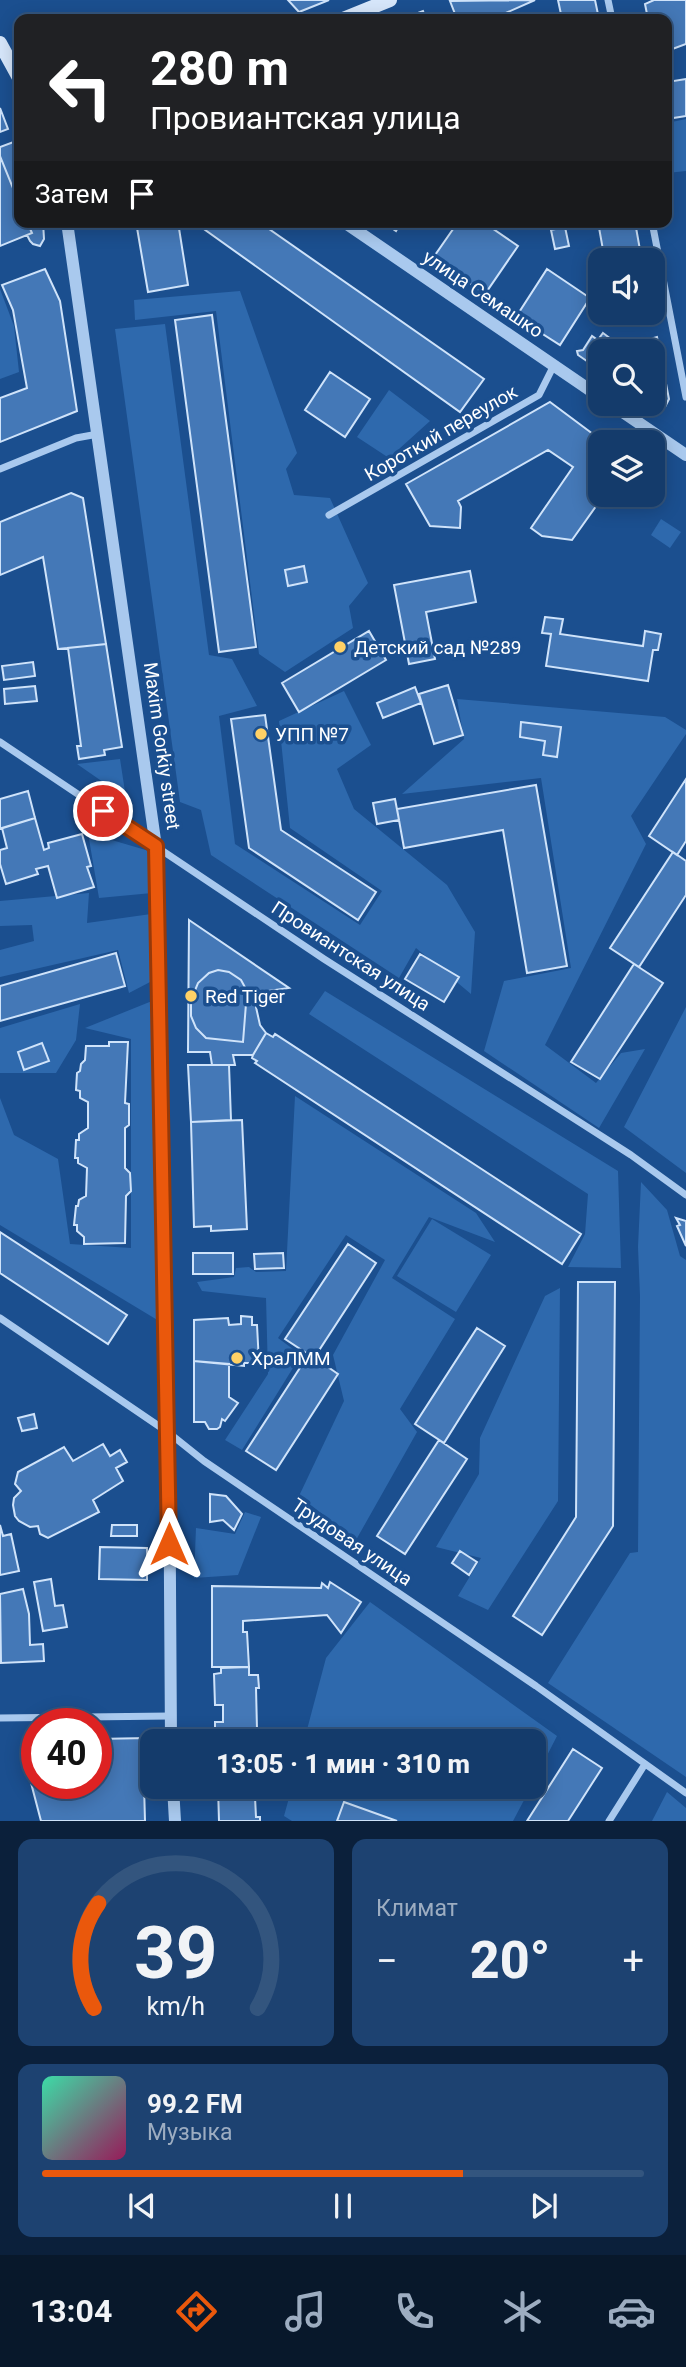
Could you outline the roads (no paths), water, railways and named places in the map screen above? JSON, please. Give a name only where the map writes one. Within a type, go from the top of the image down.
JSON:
[{"type":"main road","points":[[355,14],[390,0]]},
{"type":"main road","points":[[0,43],[14,69]]},
{"type":"street","name":"Maxim Gorkiy street","points":[[68,228],[156,846],[169,1433],[171,1729]]},
{"type":"street","name":"улица Семашко","points":[[353,228],[588,389]]},
{"type":"street","points":[[653,228],[686,397]]},
{"type":"street","name":"Короткий переулок","points":[[329,515],[539,395],[554,365]]},
{"type":"street","points":[[629,416],[686,455]]},
{"type":"street","points":[[0,469],[76,438],[99,433]]},
{"type":"street","name":"Провиантская улица","points":[[0,742],[334,965],[631,1155],[686,1195]]},
{"type":"street","name":"Трудовая улица","points":[[0,1318],[686,1793]]},
{"type":"street","points":[[0,1718],[170,1716]]},
{"type":"street","points":[[609,1821],[645,1764]]},
{"type":"street","points":[[174,1799],[175,1821]]},
{"type":"place","name":"Детский сад №289","points":[[340,647]]},
{"type":"place","name":"УПП №7","points":[[261,734]]},
{"type":"place","name":"Red Tiger","points":[[191,996]]},
{"type":"place","name":"ХраЛММ","points":[[237,1358]]}]
